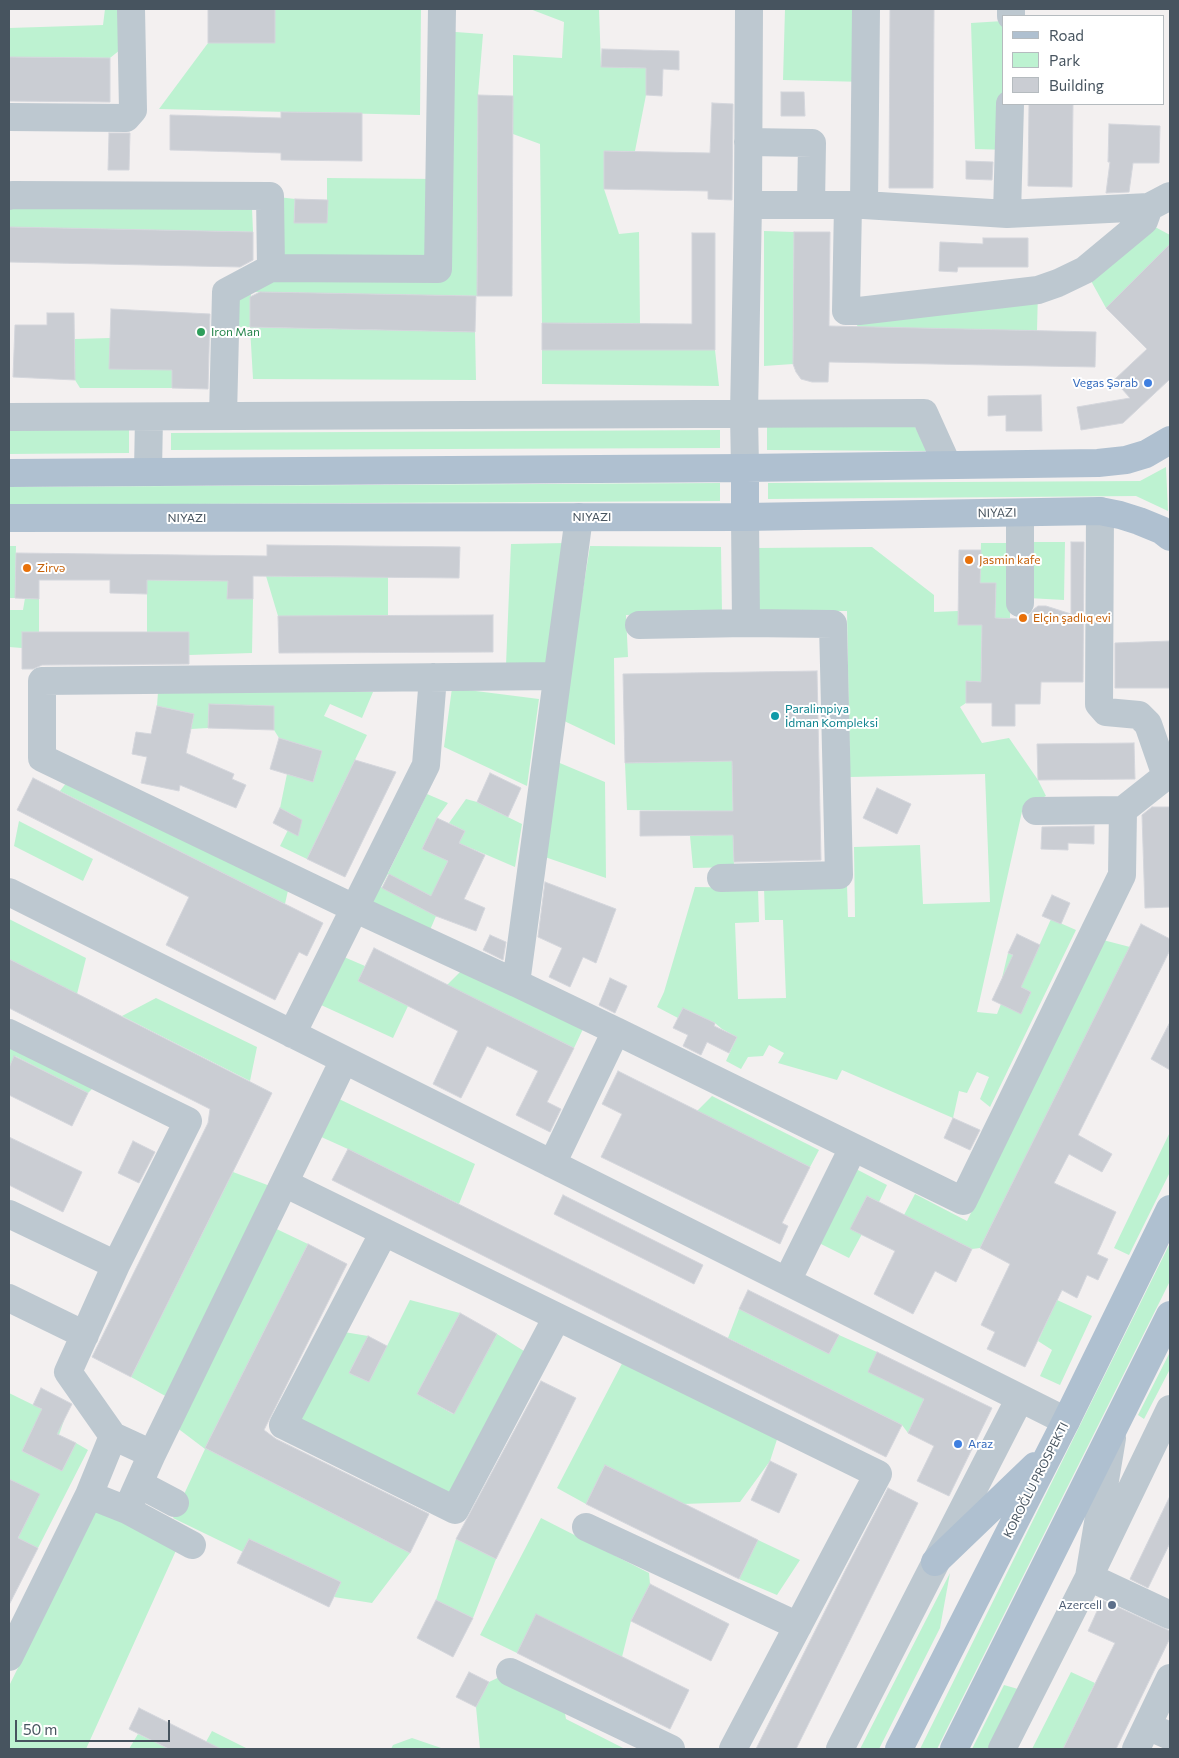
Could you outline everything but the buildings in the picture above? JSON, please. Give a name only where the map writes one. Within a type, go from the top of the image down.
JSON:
[{"type":"main road","points":[[9,472],[745,468],[1098,463],[1126,460],[1146,454],[1170,440]]},
{"type":"main road","points":[[745,468],[745,517]]},
{"type":"main road","name":"NIYAZI","points":[[9,518],[745,517],[1100,511],[1139,521],[1161,530],[1170,537]]},
{"type":"main road","name":"KOROĞLU PROSPEKTI","points":[[899,1749],[1051,1451],[1170,1209]]},
{"type":"main road","points":[[954,1749],[1170,1315]]},
{"type":"main road","points":[[935,1562],[1051,1451]]},
{"type":"street","points":[[9,117],[126,118],[132,110],[131,9]]},
{"type":"street","points":[[223,416],[226,292],[271,268],[438,269],[442,9]]},
{"type":"street","points":[[745,468],[749,9]]},
{"type":"street","points":[[866,9],[856,205],[846,311],[1038,290],[1058,283],[1084,270],[1144,221],[1160,202]]},
{"type":"street","points":[[1007,214],[1010,105]]},
{"type":"street","points":[[748,142],[812,143],[811,205]]},
{"type":"street","points":[[9,196],[270,196],[271,268]]},
{"type":"street","points":[[748,205],[856,205],[1007,214],[1160,202]]},
{"type":"street","points":[[9,417],[924,413],[947,464]]},
{"type":"street","points":[[148,471],[149,416]]},
{"type":"street","points":[[1036,810],[1123,810],[1168,775],[1148,724],[1139,715],[1106,712],[1099,704],[1100,511]]},
{"type":"street","points":[[1020,513],[1020,603]]},
{"type":"street","points":[[745,517],[746,623]]},
{"type":"street","points":[[516,982],[579,518]]},
{"type":"street","points":[[640,625],[833,624],[839,875],[721,878]]},
{"type":"street","points":[[557,676],[42,682],[42,758],[354,908],[516,982],[963,1201],[1122,874],[1123,810]]},
{"type":"street","points":[[292,1034],[426,765],[433,677]]},
{"type":"street","points":[[9,892],[1066,1421]]},
{"type":"street","points":[[552,1164],[616,1031]]},
{"type":"street","points":[[9,1033],[188,1121],[116,1264],[68,1372],[113,1436],[152,1454]]},
{"type":"street","points":[[127,1510],[152,1454],[344,1060]]},
{"type":"street","points":[[786,1281],[853,1148]]},
{"type":"street","points":[[284,1183],[878,1474],[733,1749]]},
{"type":"street","points":[[9,1214],[116,1264]]},
{"type":"street","points":[[384,1232],[283,1425],[455,1510],[557,1317]]},
{"type":"street","points":[[9,1298],[85,1334]]},
{"type":"street","points":[[840,1749],[1020,1398]]},
{"type":"street","points":[[1035,1587],[1168,1421]]},
{"type":"street","points":[[1002,1749],[1168,1421]]},
{"type":"street","points":[[1089,1577],[1114,1429]]},
{"type":"street","points":[[9,1657],[89,1495],[113,1436]]},
{"type":"street","points":[[139,1484],[175,1503]]},
{"type":"street","points":[[89,1495],[127,1510],[192,1545]]},
{"type":"street","points":[[586,1527],[798,1626]]},
{"type":"street","points":[[1089,1577],[1170,1615]]},
{"type":"street","points":[[510,1672],[671,1749]]},
{"type":"street","points":[[1151,1737],[1169,1684]]},
{"type":"green space","points":[[105,9],[141,9],[141,33],[110,58],[9,57],[9,28],[103,25]]},
{"type":"green space","points":[[275,9],[421,9],[420,115],[159,109],[208,43],[275,43]]},
{"type":"green space","points":[[530,9],[599,9],[601,66],[646,68],[646,95],[635,151],[604,151],[604,189],[619,234],[639,232],[640,324],[542,323],[540,144],[513,134],[513,55],[562,58],[564,22]]},
{"type":"green space","points":[[785,9],[866,9],[866,82],[783,80]]},
{"type":"green space","points":[[1002,21],[1002,105],[1010,150],[975,149],[971,23]]},
{"type":"green space","points":[[442,31],[483,34],[478,95],[477,296],[251,292],[250,327],[225,327],[226,292],[271,267],[270,196],[295,199],[294,223],[327,223],[327,178],[439,179]]},
{"type":"green space","points":[[9,207],[252,208],[253,232],[9,227]]},
{"type":"green space","points":[[1144,221],[1170,235],[1170,244],[1106,308],[1085,270]]},
{"type":"green space","points":[[764,231],[794,232],[793,364],[764,366]]},
{"type":"green space","points":[[1038,290],[1037,331],[857,327],[859,311]]},
{"type":"green space","points":[[250,327],[475,332],[476,380],[253,379]]},
{"type":"green space","points":[[110,338],[110,369],[173,338],[172,388],[80,388],[75,380],[75,339]]},
{"type":"green space","points":[[542,350],[715,350],[719,386],[542,384]]},
{"type":"green space","points":[[767,426],[915,427],[928,451],[767,450]]},
{"type":"green space","points":[[9,430],[129,430],[129,453],[9,454]]},
{"type":"green space","points":[[720,430],[720,448],[171,450],[171,433]]},
{"type":"green space","points":[[1166,467],[1168,511],[1136,496],[768,499],[768,483],[1140,481]]},
{"type":"green space","points":[[720,483],[720,501],[9,505],[9,487]]},
{"type":"green space","points":[[1029,542],[1065,542],[1064,600],[1028,598]]},
{"type":"green space","points":[[567,543],[551,664],[506,665],[511,544]]},
{"type":"green space","points":[[981,543],[1011,543],[1010,618],[995,618],[996,583],[980,583]]},
{"type":"green space","points":[[9,546],[16,546],[15,598],[9,598]]},
{"type":"green space","points":[[590,546],[721,547],[722,613],[626,615],[628,657],[614,658],[615,745],[562,720]]},
{"type":"green space","points":[[872,547],[934,595],[934,612],[958,611],[958,625],[982,625],[981,682],[966,681],[966,703],[960,707],[982,743],[1009,738],[1038,780],[1046,796],[1023,807],[977,1012],[997,1014],[1001,1004],[1021,1013],[1031,992],[1002,978],[1008,953],[1031,964],[1051,919],[1076,930],[990,1107],[980,1099],[989,1077],[977,1072],[967,1093],[959,1091],[953,1118],[842,1070],[837,1080],[778,1063],[784,1053],[769,1045],[763,1056],[748,1057],[741,1069],[726,1061],[737,1037],[715,1023],[683,1008],[678,1018],[657,1007],[664,992],[695,887],[758,888],[759,922],[735,923],[738,999],[786,998],[783,920],[765,920],[764,887],[847,885],[848,917],[855,917],[854,847],[920,845],[923,904],[990,902],[985,774],[850,777],[847,611],[757,611],[757,548]]},
{"type":"green space","points":[[266,576],[388,577],[388,616],[278,616]]},
{"type":"green space","points":[[147,580],[228,581],[228,598],[253,599],[252,653],[189,655],[189,632],[147,632]]},
{"type":"green space","points":[[25,598],[39,599],[39,632],[22,648],[9,647],[9,610],[23,610]]},
{"type":"green space","points":[[452,688],[539,699],[527,786],[444,747]]},
{"type":"green space","points":[[158,692],[373,692],[362,718],[330,704],[324,716],[367,735],[307,859],[280,846],[295,816],[280,808],[287,774],[313,782],[322,751],[279,738],[274,730],[274,706],[209,704],[208,728],[191,729],[194,714],[157,706]]},
{"type":"green space","points":[[555,761],[605,782],[606,878],[542,856]]},
{"type":"green space","points":[[732,761],[734,867],[693,868],[690,836],[713,835],[713,811],[627,810],[625,763]]},
{"type":"green space","points":[[70,778],[289,886],[285,904],[60,791]]},
{"type":"green space","points":[[427,794],[448,803],[437,818],[422,849],[448,861],[442,873],[443,902],[388,874],[381,887],[436,916],[430,930],[365,900],[380,869],[388,873]]},
{"type":"green space","points":[[466,799],[477,802],[522,824],[515,867],[459,843],[465,831],[449,823]]},
{"type":"green space","points":[[19,821],[93,859],[83,881],[14,846]]},
{"type":"green space","points":[[9,919],[86,958],[77,994],[9,959]]},
{"type":"green space","points":[[1103,940],[1130,947],[980,1248],[972,1249],[904,1215],[915,1194],[967,1221]]},
{"type":"green space","points":[[344,957],[365,966],[358,981],[408,1006],[393,1038],[321,1005]]},
{"type":"green space","points":[[462,970],[583,1029],[574,1048],[447,985]]},
{"type":"green space","points":[[156,998],[257,1047],[250,1081],[122,1016]]},
{"type":"green space","points":[[9,1033],[102,1079],[88,1093],[15,1056],[9,1068]]},
{"type":"green space","points":[[712,1096],[819,1150],[810,1167],[697,1111]]},
{"type":"green space","points":[[339,1099],[475,1164],[459,1204],[319,1136]]},
{"type":"green space","points":[[1170,1132],[1170,1172],[1129,1255],[1114,1248]]},
{"type":"green space","points":[[856,1169],[887,1185],[879,1202],[867,1196],[851,1229],[862,1234],[849,1258],[819,1243]]},
{"type":"green space","points":[[233,1172],[270,1186],[169,1398],[131,1377]]},
{"type":"green space","points":[[264,1223],[308,1244],[205,1448],[410,1553],[372,1603],[334,1597],[341,1582],[249,1539],[243,1552],[173,1518],[205,1449],[168,1421]]},
{"type":"green space","points":[[1170,1243],[1170,1281],[937,1749],[920,1749]]},
{"type":"green space","points":[[410,1300],[460,1313],[417,1394],[453,1414],[497,1334],[535,1358],[455,1510],[283,1425],[332,1330],[368,1336],[349,1373],[369,1382]]},
{"type":"green space","points":[[1057,1300],[1092,1316],[1060,1385],[1040,1376],[1052,1350],[1038,1341]]},
{"type":"green space","points":[[739,1309],[829,1354],[839,1335],[877,1352],[924,1399],[908,1433],[902,1425],[728,1338]]},
{"type":"green space","points":[[628,1352],[781,1427],[770,1461],[740,1502],[683,1504],[605,1465],[586,1504],[557,1488]]},
{"type":"green space","points":[[1170,1352],[1170,1369],[1144,1419],[1138,1415]]},
{"type":"green space","points":[[9,1393],[64,1420],[59,1435],[35,1424],[22,1451],[62,1471],[76,1443],[88,1450],[38,1548],[18,1538],[39,1495],[9,1479]]},
{"type":"green space","points":[[99,1503],[179,1544],[86,1749],[9,1749],[9,1686]]},
{"type":"green space","points":[[541,1518],[649,1573],[650,1584],[631,1621],[622,1657],[536,1615],[517,1653],[480,1635]]},
{"type":"green space","points":[[456,1539],[496,1559],[473,1618],[436,1600]]},
{"type":"green space","points":[[758,1540],[800,1560],[777,1595],[739,1579]]},
{"type":"green space","points":[[950,1573],[940,1628],[879,1749],[860,1749]]},
{"type":"green space","points":[[510,1672],[562,1697],[566,1719],[625,1749],[480,1749],[476,1707],[489,1682]]},
{"type":"green space","points":[[1071,1672],[1095,1683],[1063,1749],[1032,1749]]},
{"type":"green space","points":[[1004,1685],[1018,1689],[988,1749],[972,1749]]},
{"type":"green space","points":[[212,1731],[248,1749],[202,1749]]},
{"type":"green space","points":[[138,1734],[169,1749],[129,1749]]},
{"type":"green space","points":[[412,1738],[444,1749],[391,1749],[393,1745]]},
{"type":"place","name":"Iron Man","points":[[201,332]]},
{"type":"place","name":"Vegas Şərab","points":[[1148,383]]},
{"type":"place","name":"Jasmin kafe","points":[[969,560]]},
{"type":"place","name":"Zirvə","points":[[27,568]]},
{"type":"place","name":"Elçin şadlıq evi","points":[[1023,618]]},
{"type":"place","name":"Paralimpiya İdman Kompleksi","points":[[775,716]]},
{"type":"place","name":"Araz","points":[[958,1444]]},
{"type":"place","name":"Azercell","points":[[1112,1605]]}]
